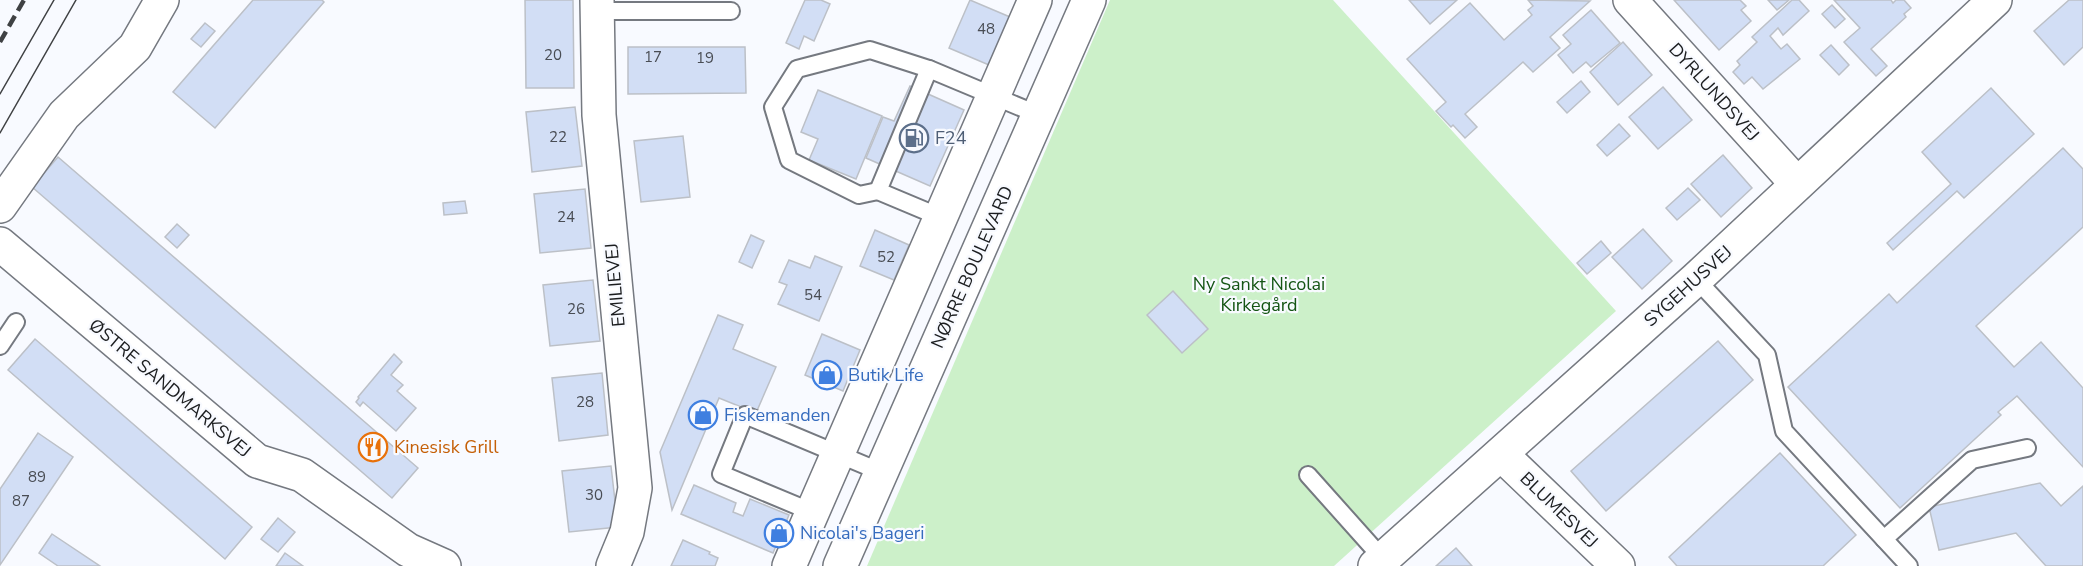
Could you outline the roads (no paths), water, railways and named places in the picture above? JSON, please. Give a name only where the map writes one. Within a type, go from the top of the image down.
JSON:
[{"type":"street","points":[[0,206],[64,115],[135,47],[162,0]]},
{"type":"street","points":[[789,566],[1035,0]]},
{"type":"street","name":"NØRRE BOULEVARD","points":[[840,566],[1089,0]]},
{"type":"street","name":"DYRLUNDSVEJ","points":[[1630,0],[1797,184]]},
{"type":"street","name":"SYGEHUSVEJ","points":[[1379,563],[1696,279],[1995,0]]},
{"type":"street","name":"EMILIEVEJ","points":[[597,5],[599,115],[635,489],[627,532],[613,566]]},
{"type":"street","name":"ØSTRE SANDMARKSVEJ","points":[[0,244],[257,461],[302,475],[402,558],[444,566]]},
{"type":"street","name":"BLUMESVEJ","points":[[1501,454],[1618,566]]},
{"type":"lane","points":[[597,5],[731,11]]},
{"type":"lane","points":[[940,217],[878,191],[859,195],[789,160],[773,107],[796,69],[870,50],[930,69],[1038,115]]},
{"type":"lane","points":[[878,191],[930,69]]},
{"type":"lane","points":[[1696,279],[1767,355],[1784,431],[1909,566]]},
{"type":"lane","points":[[0,346],[16,322]]},
{"type":"lane","points":[[812,512],[721,474],[745,416],[881,472]]},
{"type":"lane","points":[[1884,539],[1972,460],[2027,448]]},
{"type":"lane","points":[[1308,475],[1379,563]]},
{"type":"tram line","points":[[0,94],[54,0]]},
{"type":"tram line","points":[[0,133],[76,0]]},
{"type":"railway","points":[[0,42],[24,0]]},
{"type":"place","name":"F24","points":[[914,138]]},
{"type":"place","name":"Butik Life","points":[[827,375]]},
{"type":"place","name":"Fiskemanden","points":[[703,415]]},
{"type":"place","name":"Kinesisk Grill","points":[[373,447]]},
{"type":"place","name":"Nicolai's Bageri","points":[[779,533]]},
{"type":"park label","name":"Ny Sankt Nicolai Kirkegård","points":[[1259,294]]}]
